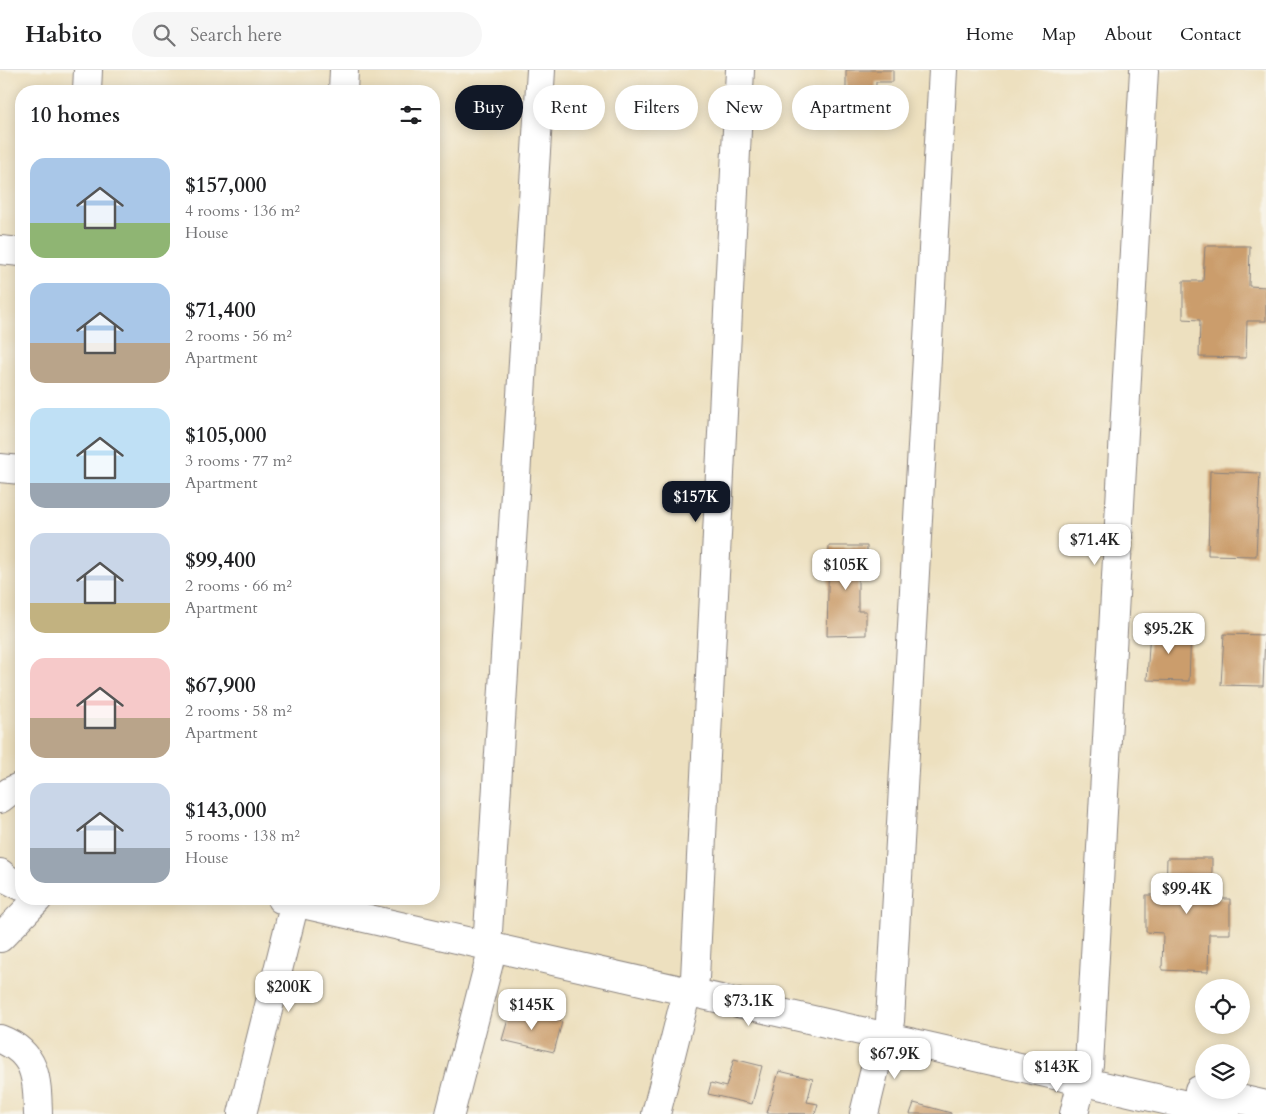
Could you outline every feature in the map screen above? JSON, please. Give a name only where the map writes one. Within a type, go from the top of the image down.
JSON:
[{"type":"street","points":[[87,85],[88,70]]},
{"type":"street","points":[[343,85],[344,70]]},
{"type":"street","points":[[450,1114],[490,939],[541,70]]},
{"type":"street","points":[[656,1114],[691,984],[740,70]]},
{"type":"street","points":[[864,1114],[887,1029],[943,70]]},
{"type":"street","points":[[1074,1114],[1085,1073],[1144,70]]},
{"type":"street","points":[[0,250],[15,251]]},
{"type":"street","points":[[0,468],[15,469]]},
{"type":"street","points":[[0,873],[15,883]]},
{"type":"street","points":[[0,938],[32,905]]},
{"type":"street","points":[[242,1114],[287,905]]},
{"type":"street","points":[[314,905],[490,939],[1085,1073],[1266,1104]]},
{"type":"street","points":[[362,905],[490,939]]},
{"type":"street","points":[[0,1039],[12,1044],[28,1057],[37,1085],[38,1114]]},
{"type":"street","points":[[1085,1073],[1226,1114]]},
{"type":"building","points":[[846,70],[893,70],[893,82],[876,82],[876,85],[846,85]]},
{"type":"building","points":[[1205,246],[1250,246],[1249,286],[1266,287],[1266,321],[1247,321],[1246,358],[1199,357],[1200,320],[1183,319],[1183,281],[1203,281]]},
{"type":"building","points":[[1210,471],[1260,473],[1256,556],[1208,555]]},
{"type":"building","points":[[829,546],[867,546],[867,574],[858,575],[858,611],[866,611],[866,635],[827,636]]},
{"type":"building","points":[[1150,629],[1191,630],[1189,681],[1147,680]]},
{"type":"building","points":[[1224,634],[1265,635],[1263,686],[1221,685]]},
{"type":"building","points":[[1167,858],[1212,858],[1212,899],[1230,899],[1230,934],[1209,934],[1208,972],[1162,970],[1163,933],[1146,932],[1146,895],[1166,895]]},
{"type":"building","points":[[511,1009],[562,1022],[554,1052],[502,1040]]},
{"type":"building","points":[[734,1059],[762,1066],[752,1104],[708,1094],[711,1083],[726,1087]]},
{"type":"building","points":[[779,1071],[813,1079],[807,1102],[818,1104],[815,1114],[767,1113]]},
{"type":"building","points":[[914,1103],[951,1113],[951,1114],[910,1114]]}]
